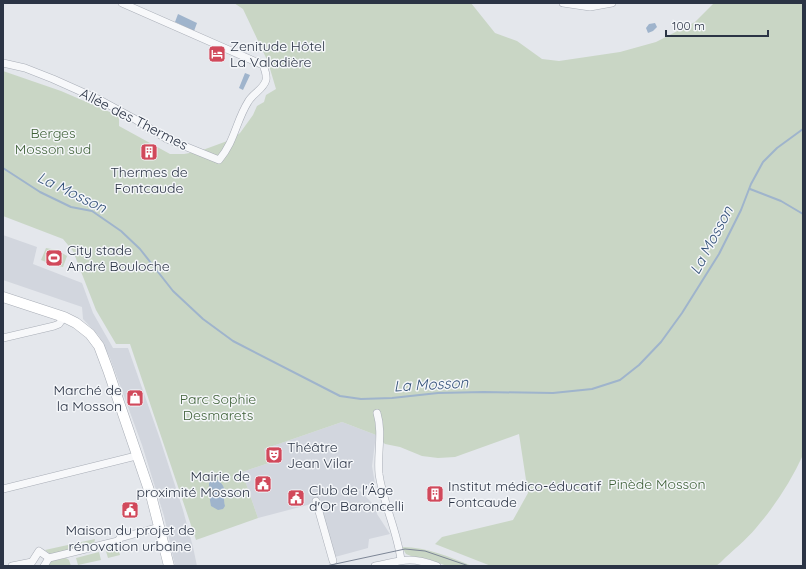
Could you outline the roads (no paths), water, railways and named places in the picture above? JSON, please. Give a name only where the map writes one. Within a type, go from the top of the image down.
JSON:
[{"type":"street","name":"Allée des Thermes","points":[[3,63],[25,68],[100,100],[167,139],[219,160],[227,151],[246,104],[252,95],[262,87],[266,81],[266,72],[263,65],[122,3]]},
{"type":"street","points":[[563,3],[590,7],[612,3]]},
{"type":"street","points":[[3,297],[76,322],[90,334],[99,346],[152,499],[168,566]]},
{"type":"street","points":[[3,338],[54,326],[59,324],[64,317]]},
{"type":"street","points":[[377,413],[381,429],[378,454],[379,474],[401,560]]},
{"type":"street","points":[[3,489],[136,456]]},
{"type":"street","points":[[316,501],[333,561]]},
{"type":"street","points":[[44,566],[49,558],[118,542],[120,538],[159,527]]},
{"type":"street","points":[[32,562],[39,551],[49,558]]},
{"type":"street","points":[[375,566],[410,559],[424,561],[437,566]]},
{"type":"street","points":[[12,566],[32,562],[39,566]]},
{"type":"water","points":[[178,14],[197,23],[194,31],[175,22]]},
{"type":"water","points":[[655,23],[657,27],[648,33],[646,28],[649,24]]},
{"type":"water","points":[[245,73],[250,75],[243,90],[239,88]]},
{"type":"water","points":[[214,476],[224,487],[225,506],[223,509],[218,510],[211,506],[209,495],[210,477]]},
{"type":"waterway","name":"La Mosson","points":[[3,168],[40,192],[71,207],[92,211],[121,231],[140,249],[173,291],[203,319],[233,341],[340,396],[361,399],[392,398],[438,393],[553,393],[592,389],[620,380],[639,365],[661,342],[682,313],[719,254],[741,210],[751,184],[763,162],[777,148],[803,129]]},
{"type":"waterway","points":[[750,189],[781,201],[803,214]]},
{"type":"tram line","points":[[326,566],[405,549],[425,551],[469,566]]},
{"type":"place","name":"Zenitude Hôtel La Valadière","points":[[217,54]]},
{"type":"place","name":"Thermes de Fontcaude","points":[[149,152]]},
{"type":"place","name":"City stade André Bouloche","points":[[54,258]]},
{"type":"place","name":"Marché de la Mosson","points":[[135,398]]},
{"type":"place","name":"Théâtre Jean Vilar","points":[[274,455]]},
{"type":"place","name":"Mairie de proximité Mosson","points":[[263,484]]},
{"type":"place","name":"Institut médico-éducatif Fontcaude","points":[[435,494]]},
{"type":"place","name":"Club de l'Âge d'Or Baroncelli","points":[[296,498]]},
{"type":"place","name":"Maison du projet de rénovation urbaine","points":[[130,510]]},
{"type":"park label","name":"Berges Mosson sud","points":[[53,142]]},
{"type":"park label","name":"Parc Sophie Desmarets","points":[[218,408]]},
{"type":"park label","name":"Pinède Mosson","points":[[657,484]]}]
